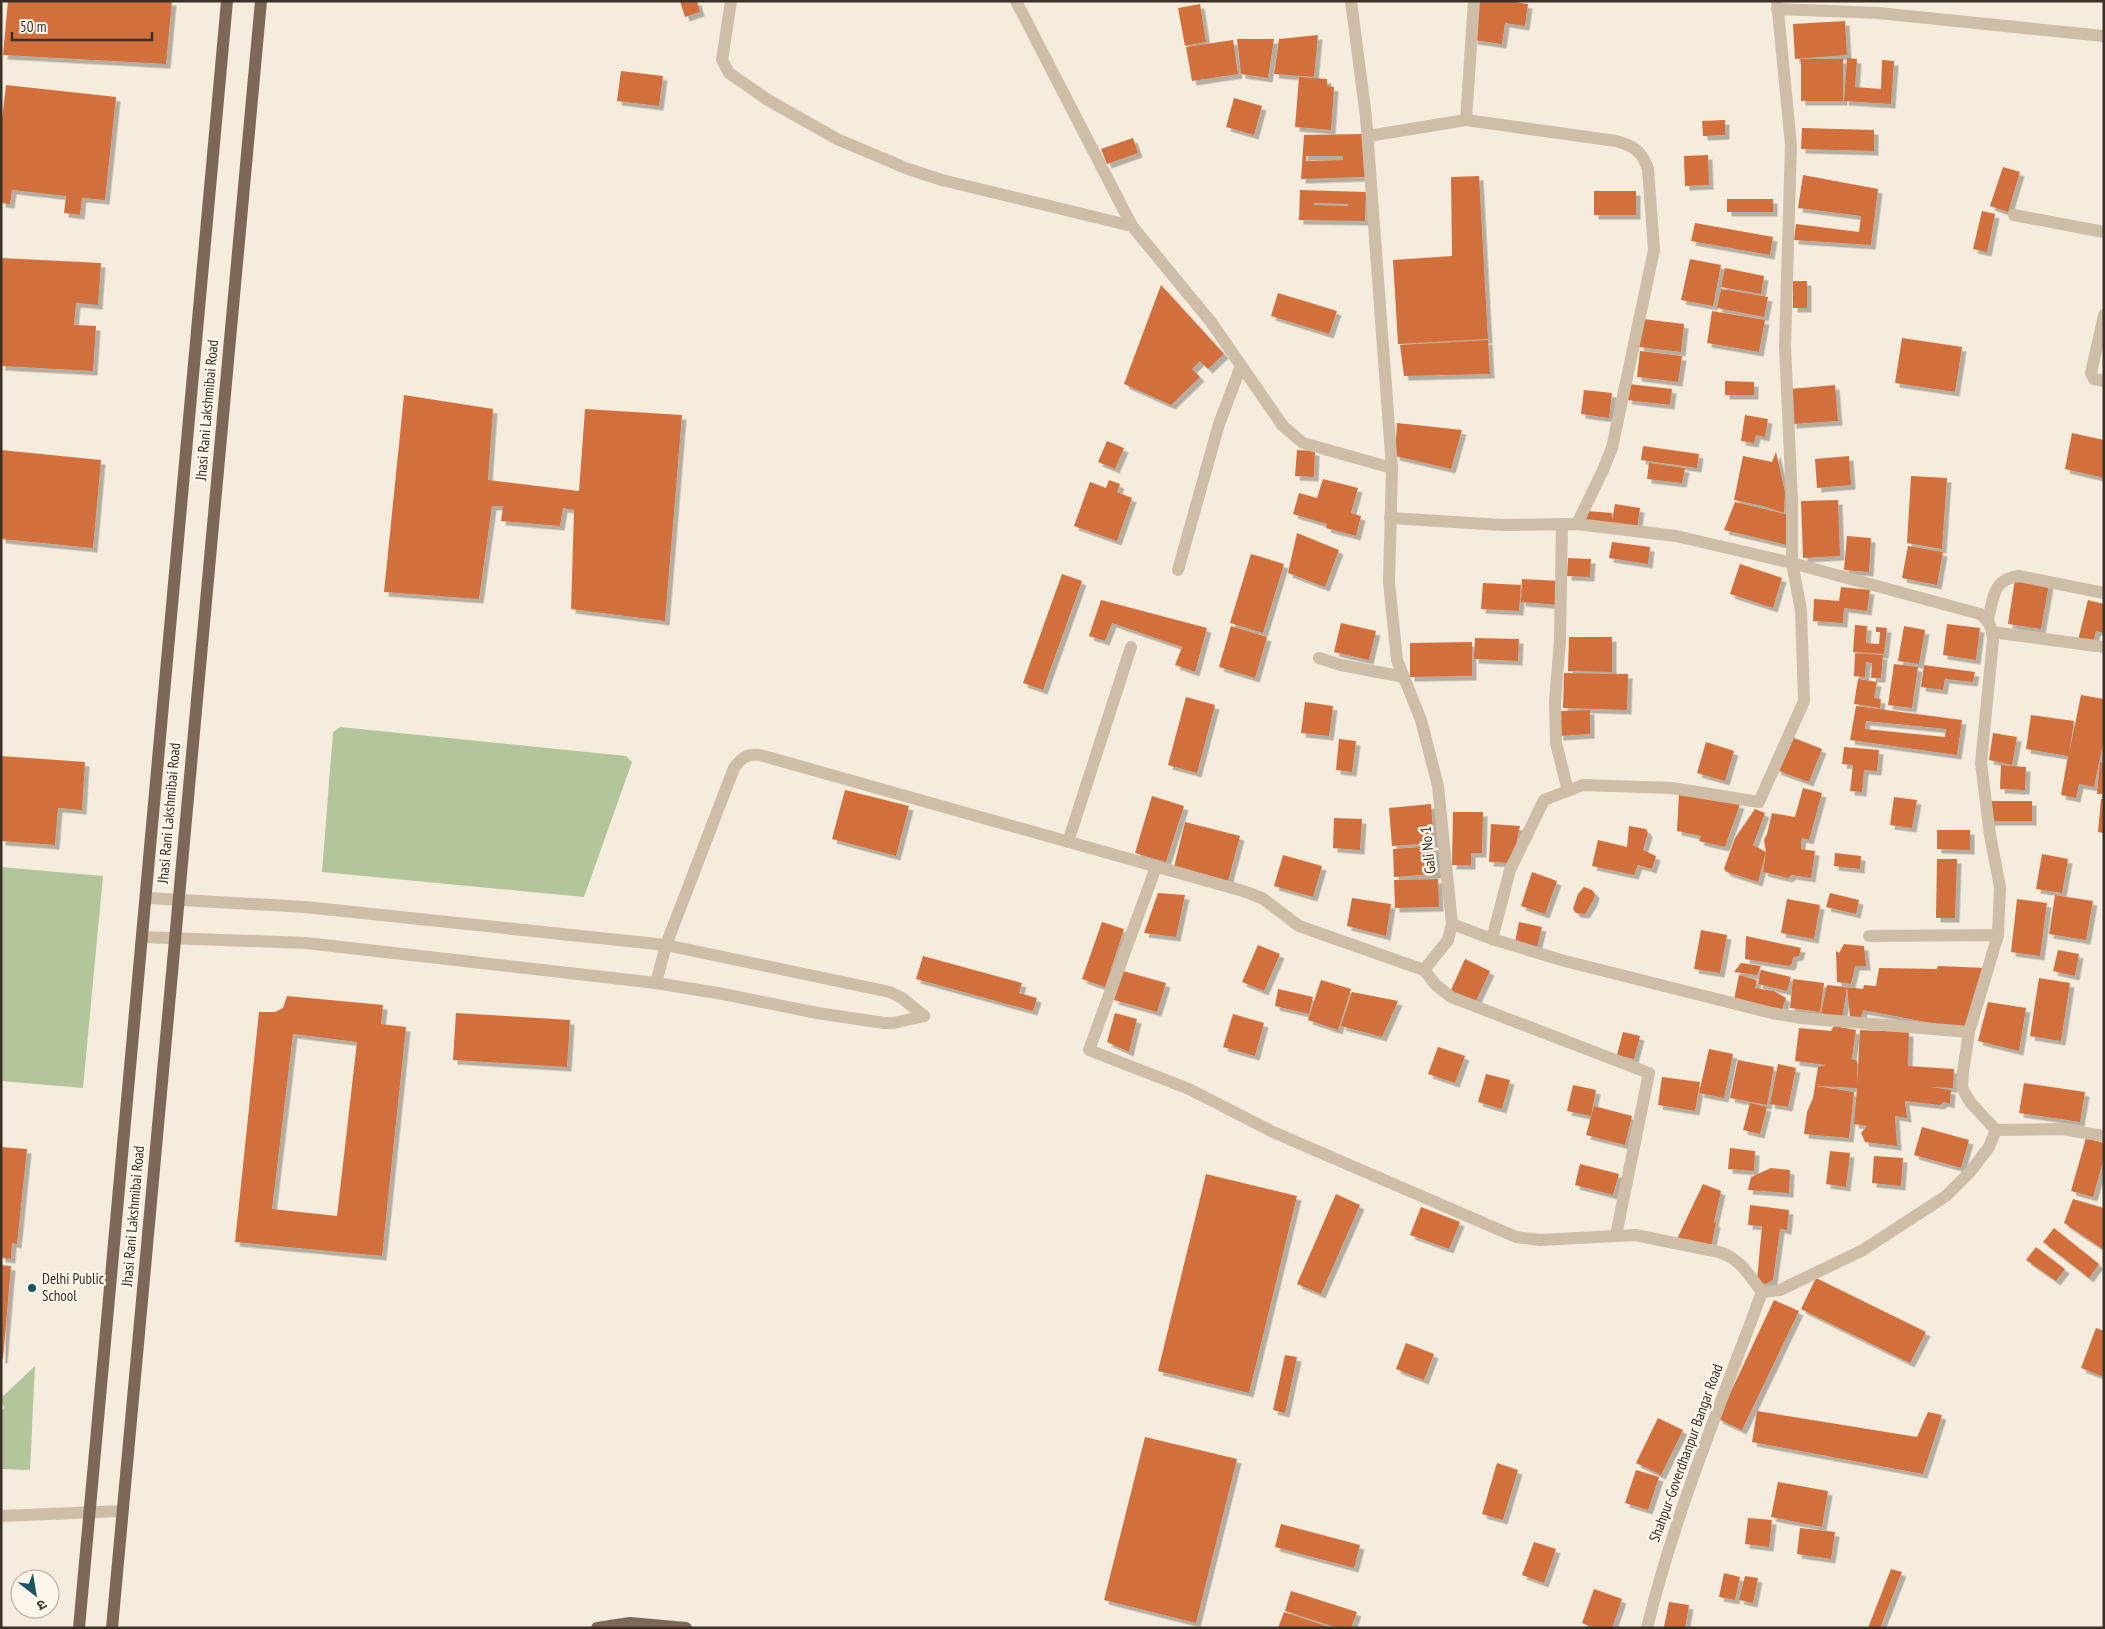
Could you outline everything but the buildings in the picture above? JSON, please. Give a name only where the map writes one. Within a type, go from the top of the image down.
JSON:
[{"type":"main road","name":"Jhasi Rani Lakshmibai Road","points":[[79,1628],[144,937],[227,1]]},
{"type":"main road","name":"Jhasi Rani Lakshmibai Road","points":[[112,1628],[177,899],[261,1]]},
{"type":"main road","points":[[597,1628],[630,1623],[686,1628]]},
{"type":"street","points":[[731,1],[722,60],[724,67],[729,73],[768,100],[807,123],[851,146],[908,170],[1132,226]]},
{"type":"street","points":[[1016,1],[1132,226],[1210,322],[1283,426],[1303,443],[1392,468]]},
{"type":"street","name":"Gali No 1","points":[[1351,1],[1368,136],[1392,468],[1389,582],[1397,660],[1421,720],[1438,786],[1452,924],[1448,940],[1424,970]]},
{"type":"street","points":[[1466,120],[1474,1]]},
{"type":"street","points":[[1492,939],[1510,870],[1544,800],[1583,785],[1672,788],[1759,802],[1804,701],[1801,610],[1792,563],[1792,501],[1785,346],[1791,145],[1777,5],[2104,36]]},
{"type":"street","points":[[1368,136],[1466,120],[1616,141],[1630,145],[1645,158],[1648,170],[1654,250],[1612,448],[1577,524]]},
{"type":"street","points":[[2014,215],[2104,232]]},
{"type":"street","points":[[2104,315],[2091,372],[2094,379],[2104,381]]},
{"type":"street","points":[[1178,570],[1219,424],[1241,366]]},
{"type":"street","points":[[1390,518],[1502,525],[1577,524],[1676,536],[1792,563],[1980,614],[1988,620]]},
{"type":"street","points":[[1562,524],[1560,640],[1555,726],[1556,743],[1568,791]]},
{"type":"street","points":[[2104,593],[2019,576],[2001,581],[1997,587],[1988,620],[1992,632],[1980,763],[1990,835],[2000,887],[1998,934],[1969,1032],[1962,1088],[1970,1102],[1996,1130],[2062,1129],[2104,1136]]},
{"type":"street","points":[[1992,632],[2104,647]]},
{"type":"street","points":[[1068,842],[1131,647]]},
{"type":"street","points":[[1319,658],[1341,665],[1404,677]]},
{"type":"street","points":[[656,983],[666,946],[734,768],[741,758],[750,754],[770,757],[913,796],[1255,895],[1262,898],[1299,926],[1424,970],[1436,985],[1451,997],[1649,1072],[1616,1235]]},
{"type":"street","points":[[1156,867],[1089,1050],[1189,1089],[1273,1132],[1516,1237],[1540,1240],[1635,1235],[1730,1255],[1740,1262],[1762,1292],[1780,1290],[1863,1250],[1946,1196],[1970,1172],[1989,1147],[1996,1130]]},
{"type":"street","points":[[144,937],[306,943],[656,983],[817,1013],[884,1022],[894,1023],[924,1016],[902,998],[890,992],[666,946],[305,907],[147,898]]},
{"type":"street","points":[[1452,924],[1492,939],[1561,960],[1772,1013],[1801,1018],[1969,1032]]},
{"type":"street","points":[[1869,936],[1998,934]]},
{"type":"street","name":"Shahpur-Goverdhanpur Bangar Road","points":[[1647,1628],[1660,1576],[1680,1514],[1762,1292]]},
{"type":"street","points":[[1,1516],[122,1511]]},
{"type":"green space","points":[[340,727],[626,756],[632,762],[584,897],[322,872],[333,732]]},
{"type":"green space","points":[[1,867],[103,876],[83,1088],[1,1081]]},
{"type":"green space","points":[[35,1366],[30,1470],[1,1469],[1,1411],[4,1408],[1,1398]]},
{"type":"place","name":"Delhi Public School","points":[[32,1288]]}]
